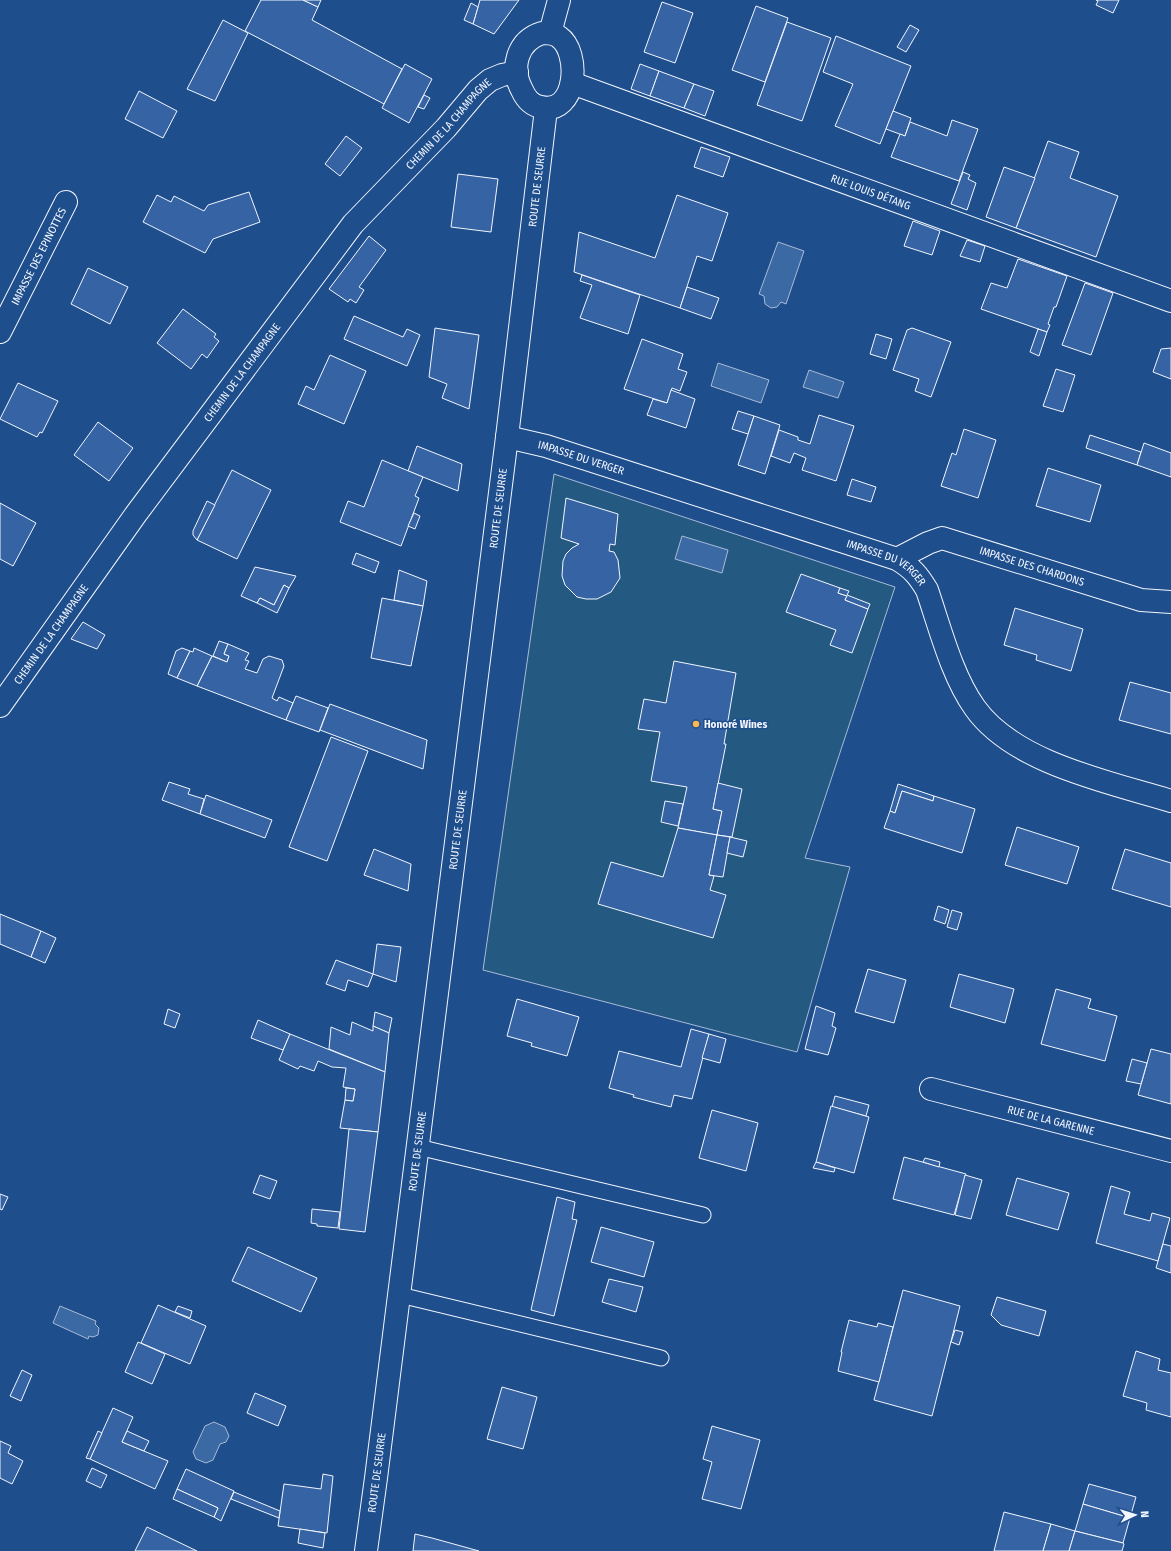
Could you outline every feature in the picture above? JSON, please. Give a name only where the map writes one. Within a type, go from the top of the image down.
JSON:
[{"type":"street","points":[[550,33],[559,0]]},
{"type":"street","points":[[542,33],[550,33],[559,37],[569,50],[572,59],[572,83],[569,93],[562,103],[553,108],[546,109],[535,106],[528,101],[519,86],[516,65],[518,55],[524,43],[533,36],[542,33]]},
{"type":"street","name":"CHEMIN DE LA CHAMPAGNE","points":[[0,706],[136,514],[353,224],[446,128],[478,90],[490,80],[502,75],[517,72]]},
{"type":"street","name":"RUE LOUIS DÉTANG","points":[[572,83],[1105,278],[1171,300]]},
{"type":"street","name":"ROUTE DE SEURRE","points":[[366,1551],[400,1295],[507,437],[546,109]]},
{"type":"street","name":"IMPASSE DES EPINOTTES","points":[[0,332],[66,202]]},
{"type":"street","name":"IMPASSE DU VERGER","points":[[507,437],[546,446],[898,559],[910,567],[927,590],[958,678],[975,708],[995,730],[1014,745],[1074,771],[1171,801]]},
{"type":"street","name":"IMPASSE DES CHARDONS","points":[[898,559],[928,543],[942,538],[1141,600],[1171,602]]},
{"type":"street","name":"RUE DE LA GARENNE","points":[[931,1089],[1171,1151]]},
{"type":"lane","points":[[418,1147],[703,1215]]},
{"type":"lane","points":[[400,1295],[661,1358]]},
{"type":"shaded area","points":[[778,242],[804,251],[786,304],[781,302],[777,307],[771,308],[765,304],[764,296],[759,294]]},
{"type":"shaded area","points":[[718,363],[769,380],[761,403],[711,386]]},
{"type":"shaded area","points":[[809,370],[844,382],[838,398],[803,387]]},
{"type":"shaded area","points":[[554,474],[895,587],[805,858],[850,867],[797,1052],[483,970]]},
{"type":"shaded area","points":[[682,536],[728,550],[722,573],[675,559]]},
{"type":"shaded area","points":[[60,1306],[96,1321],[95,1324],[99,1328],[98,1335],[93,1337],[89,1336],[88,1339],[53,1323]]},
{"type":"shaded area","points":[[214,1422],[225,1427],[229,1436],[226,1442],[220,1444],[213,1460],[206,1463],[196,1459],[193,1452],[205,1426]]},
{"type":"building","points":[[261,0],[303,0],[318,7],[312,20],[402,69],[384,104],[245,31]]},
{"type":"building","points":[[303,0],[321,0],[318,7]]},
{"type":"building","points":[[480,0],[519,0],[494,34],[473,24]]},
{"type":"building","points":[[1096,0],[1119,0],[1113,13],[1096,5],[1098,1]]},
{"type":"building","points":[[662,2],[693,13],[675,63],[644,52]]},
{"type":"building","points":[[471,3],[478,7],[473,24],[464,20]]},
{"type":"building","points":[[756,6],[788,18],[765,82],[732,70]]},
{"type":"building","points":[[223,20],[248,33],[215,101],[187,89]]},
{"type":"building","points":[[787,22],[831,38],[802,121],[757,105]]},
{"type":"building","points":[[910,25],[919,30],[906,52],[897,47]]},
{"type":"building","points":[[836,36],[911,66],[880,144],[835,126],[853,84],[823,72]]},
{"type":"building","points":[[405,64],[432,79],[409,123],[382,108]]},
{"type":"building","points":[[640,64],[659,71],[650,96],[631,89]]},
{"type":"building","points":[[659,71],[694,84],[684,108],[650,96]]},
{"type":"building","points":[[694,84],[714,91],[705,116],[684,108]]},
{"type":"building","points":[[139,91],[177,111],[163,138],[125,119]]},
{"type":"building","points":[[424,95],[430,98],[424,109],[418,107]]},
{"type":"building","points":[[893,111],[911,118],[905,136],[886,129]]},
{"type":"building","points":[[952,120],[978,129],[959,181],[891,157],[900,134],[905,136],[910,122],[947,136]]},
{"type":"building","points":[[346,136],[362,148],[340,176],[325,164]]},
{"type":"building","points":[[1048,141],[1079,152],[1070,178],[1118,196],[1096,257],[1016,228]]},
{"type":"building","points":[[701,147],[730,157],[723,177],[694,167]]},
{"type":"building","points":[[1004,167],[1035,178],[1016,228],[986,217]]},
{"type":"building","points":[[963,172],[970,175],[968,179],[976,183],[967,210],[951,204]]},
{"type":"building","points":[[458,174],[498,179],[491,232],[451,227]]},
{"type":"building","points":[[249,192],[260,222],[213,239],[205,253],[143,222],[157,195],[171,202],[174,196],[204,211],[208,205]]},
{"type":"building","points":[[677,195],[728,213],[712,261],[697,256],[680,308],[574,272],[579,232],[655,258]]},
{"type":"building","points":[[913,221],[940,231],[932,255],[904,246]]},
{"type":"building","points":[[369,236],[386,250],[359,287],[364,290],[356,303],[350,299],[348,302],[329,289]]},
{"type":"building","points":[[967,240],[985,246],[980,262],[960,256]]},
{"type":"building","points":[[1018,259],[1067,276],[1056,307],[1054,307],[1047,332],[981,309],[991,283],[1007,288]]},
{"type":"building","points":[[88,268],[128,287],[110,324],[71,304]]},
{"type":"building","points":[[582,275],[640,295],[628,334],[580,318],[592,285],[580,281]]},
{"type":"building","points":[[1085,283],[1113,293],[1091,355],[1062,345]]},
{"type":"building","points":[[687,287],[719,298],[711,319],[680,308]]},
{"type":"building","points":[[183,309],[216,334],[214,337],[219,341],[207,358],[202,354],[191,369],[157,343]]},
{"type":"building","points":[[354,316],[403,337],[407,329],[420,335],[407,366],[344,339]]},
{"type":"building","points":[[435,328],[479,335],[469,409],[442,398],[447,384],[429,377]]},
{"type":"building","points":[[912,328],[951,342],[931,397],[915,391],[919,379],[893,370],[907,330]]},
{"type":"building","points":[[1038,329],[1047,332],[1039,356],[1030,352]]},
{"type":"building","points":[[876,334],[892,339],[886,359],[870,354]]},
{"type":"building","points":[[642,339],[683,354],[678,369],[687,372],[680,391],[672,388],[667,403],[624,389]]},
{"type":"building","points":[[1171,348],[1171,379],[1153,372],[1161,349]]},
{"type":"building","points":[[330,355],[366,371],[344,424],[298,404],[306,386],[314,390]]},
{"type":"building","points":[[1056,369],[1075,375],[1063,412],[1043,406]]},
{"type":"building","points":[[18,383],[58,401],[42,433],[40,432],[37,437],[0,419]]},
{"type":"building","points":[[671,390],[695,399],[686,428],[647,415],[653,399],[667,403]]},
{"type":"building","points":[[738,411],[754,416],[748,434],[732,429]]},
{"type":"building","points":[[819,415],[854,426],[836,481],[802,470],[806,458],[794,453],[790,463],[771,456],[779,430],[798,437],[798,440],[810,444]]},
{"type":"building","points":[[754,416],[780,425],[765,474],[738,465]]},
{"type":"building","points":[[98,422],[133,448],[109,481],[74,455]]},
{"type":"building","points":[[964,429],[996,440],[978,498],[941,486],[952,453],[956,455]]},
{"type":"building","points":[[1090,435],[1141,452],[1137,465],[1086,448]]},
{"type":"building","points":[[1144,443],[1171,453],[1171,477],[1137,465]]},
{"type":"building","points":[[417,446],[462,464],[458,491],[408,471]]},
{"type":"building","points":[[382,460],[423,477],[415,496],[419,498],[401,546],[340,522],[348,501],[364,507]]},
{"type":"building","points":[[1048,468],[1101,485],[1090,522],[1036,506]]},
{"type":"building","points":[[232,470],[271,490],[237,559],[197,540]]},
{"type":"building","points":[[852,479],[876,487],[871,502],[847,495]]},
{"type":"building","points":[[566,498],[618,514],[615,545],[610,544],[609,551],[614,552],[618,560],[620,578],[611,592],[597,599],[577,597],[565,585],[562,576],[563,561],[566,554],[579,544],[561,538]]},
{"type":"building","points":[[207,501],[215,505],[197,540],[193,535],[193,531]]},
{"type":"building","points":[[0,503],[36,523],[13,566],[0,559]]},
{"type":"building","points":[[414,513],[420,516],[415,529],[408,526]]},
{"type":"building","points":[[356,553],[379,562],[375,573],[352,564]]},
{"type":"building","points":[[255,567],[296,576],[289,588],[284,585],[274,605],[260,598],[257,603],[241,596]]},
{"type":"building","points":[[399,570],[427,581],[423,606],[394,600]]},
{"type":"building","points":[[801,574],[840,588],[838,593],[847,596],[845,600],[868,609],[852,653],[830,645],[836,630],[786,612]]},
{"type":"building","points":[[284,585],[289,588],[277,613],[257,603],[260,598],[274,605]]},
{"type":"building","points":[[840,588],[849,591],[847,595],[870,604],[868,609],[845,600],[847,596],[838,593]]},
{"type":"building","points":[[382,598],[423,606],[411,666],[371,658]]},
{"type":"building","points":[[1015,608],[1083,629],[1071,671],[1036,660],[1037,655],[1004,645]]},
{"type":"building","points":[[83,622],[105,635],[97,649],[71,639]]},
{"type":"building","points":[[219,641],[228,644],[224,654],[229,656],[227,662],[213,656]]},
{"type":"building","points":[[228,644],[249,653],[245,660],[249,661],[245,669],[257,673],[263,659],[269,656],[282,660],[284,666],[272,698],[277,701],[279,697],[293,703],[286,720],[197,686],[212,656],[227,662],[229,656],[224,654]]},
{"type":"building","points":[[182,648],[190,651],[177,678],[168,674],[176,651]]},
{"type":"building","points":[[194,648],[212,656],[197,686],[177,678],[190,651],[193,652]]},
{"type":"building","points":[[674,661],[736,673],[724,744],[726,744],[713,809],[722,811],[717,835],[678,828],[687,787],[651,781],[660,732],[638,729],[644,699],[666,703]]},
{"type":"building","points":[[1130,682],[1171,693],[1171,734],[1119,720]]},
{"type":"building","points":[[296,696],[328,708],[319,732],[286,720]]},
{"type":"building","points":[[330,704],[427,740],[423,769],[320,730]]},
{"type":"building","points":[[331,737],[368,751],[327,861],[289,847]]},
{"type":"building","points":[[169,782],[190,789],[188,794],[204,799],[200,814],[162,800]]},
{"type":"building","points":[[718,783],[742,789],[732,837],[717,835],[722,811],[713,809]]},
{"type":"building","points":[[898,784],[934,796],[933,801],[902,791],[895,813],[890,811]]},
{"type":"building","points":[[902,791],[933,801],[934,796],[975,809],[962,853],[884,828],[890,811],[895,813]]},
{"type":"building","points":[[206,795],[272,820],[265,838],[200,814]]},
{"type":"building","points":[[665,801],[683,804],[678,826],[661,822]]},
{"type":"building","points":[[1017,827],[1079,847],[1067,884],[1005,865]]},
{"type":"building","points":[[678,828],[717,835],[709,875],[714,876],[710,890],[726,895],[713,938],[598,904],[611,862],[663,877]]},
{"type":"building","points":[[717,835],[730,837],[723,877],[709,875]]},
{"type":"building","points":[[730,837],[747,841],[743,857],[727,853]]},
{"type":"building","points":[[374,849],[411,864],[408,891],[364,875]]},
{"type":"building","points":[[1125,849],[1171,863],[1171,907],[1112,889]]},
{"type":"building","points":[[938,906],[949,910],[945,924],[934,920]]},
{"type":"building","points":[[952,910],[962,913],[957,930],[947,927]]},
{"type":"building","points":[[0,914],[41,931],[31,957],[0,944]]},
{"type":"building","points":[[41,931],[56,938],[45,963],[31,957]]},
{"type":"building","points":[[377,944],[401,947],[396,982],[373,974]]},
{"type":"building","points":[[336,960],[373,974],[368,987],[348,980],[345,991],[326,984]]},
{"type":"building","points":[[868,969],[906,980],[894,1023],[855,1012]]},
{"type":"building","points":[[959,974],[1014,989],[1005,1023],[950,1007]]},
{"type":"building","points":[[1056,989],[1091,999],[1088,1008],[1117,1016],[1105,1061],[1041,1044]]},
{"type":"building","points":[[517,999],[579,1017],[567,1056],[531,1046],[532,1043],[507,1036]]},
{"type":"building","points":[[816,1006],[835,1013],[832,1026],[836,1028],[828,1055],[805,1049]]},
{"type":"building","points":[[168,1009],[180,1014],[175,1028],[164,1024]]},
{"type":"building","points":[[375,1012],[392,1018],[389,1033],[373,1026]]},
{"type":"building","points":[[258,1020],[290,1034],[283,1050],[251,1038]]},
{"type":"building","points":[[352,1022],[373,1031],[373,1026],[389,1033],[385,1072],[329,1049],[331,1027],[350,1035]]},
{"type":"building","points":[[691,1029],[709,1034],[692,1099],[674,1095],[671,1107],[633,1097],[634,1095],[609,1088],[619,1051],[681,1067]]},
{"type":"building","points":[[290,1034],[385,1072],[378,1132],[340,1128],[345,1100],[353,1101],[355,1089],[343,1087],[346,1068],[332,1067],[318,1061],[314,1071],[300,1066],[298,1069],[279,1060]]},
{"type":"building","points":[[709,1034],[726,1039],[720,1063],[702,1058]]},
{"type":"building","points":[[1151,1049],[1171,1054],[1171,1104],[1138,1095]]},
{"type":"building","points":[[1132,1059],[1147,1063],[1141,1084],[1126,1081]]},
{"type":"building","points":[[346,1088],[355,1089],[353,1101],[345,1100]]},
{"type":"building","points":[[835,1096],[869,1105],[866,1116],[832,1107]]},
{"type":"building","points":[[831,1106],[869,1117],[854,1173],[816,1162]]},
{"type":"building","points":[[712,1110],[758,1123],[746,1171],[699,1158]]},
{"type":"building","points":[[349,1129],[378,1132],[365,1232],[339,1229]]},
{"type":"building","points":[[904,1157],[966,1174],[954,1215],[893,1199]]},
{"type":"building","points":[[925,1158],[940,1162],[939,1167],[923,1162]]},
{"type":"building","points":[[816,1162],[835,1168],[834,1172],[813,1168]]},
{"type":"building","points":[[260,1175],[277,1181],[270,1199],[253,1193]]},
{"type":"building","points":[[965,1175],[982,1180],[971,1219],[955,1215]]},
{"type":"building","points":[[1017,1178],[1069,1193],[1058,1230],[1006,1215]]},
{"type":"building","points":[[1111,1186],[1130,1192],[1124,1214],[1150,1221],[1152,1213],[1170,1218],[1158,1261],[1096,1243]]},
{"type":"building","points":[[0,1194],[8,1197],[2,1210],[0,1209]]},
{"type":"building","points":[[557,1197],[575,1202],[572,1219],[577,1220],[554,1316],[531,1310]]},
{"type":"building","points":[[312,1209],[340,1212],[338,1228],[317,1226],[317,1224],[311,1223]]},
{"type":"building","points":[[601,1227],[654,1242],[644,1277],[591,1262]]},
{"type":"building","points":[[1163,1244],[1171,1246],[1171,1273],[1156,1268]]},
{"type":"building","points":[[248,1247],[317,1278],[301,1312],[232,1281]]},
{"type":"building","points":[[609,1279],[643,1287],[636,1312],[602,1302]]},
{"type":"building","points":[[903,1290],[960,1306],[932,1416],[874,1400]]},
{"type":"building","points":[[997,1297],[1046,1311],[1039,1336],[1001,1325],[991,1315]]},
{"type":"building","points":[[158,1305],[206,1326],[190,1364],[141,1343]]},
{"type":"building","points":[[178,1306],[192,1311],[190,1318],[175,1312]]},
{"type":"building","points":[[849,1320],[877,1327],[878,1323],[893,1327],[879,1382],[838,1371]]},
{"type":"building","points":[[955,1330],[963,1332],[959,1345],[951,1342]]},
{"type":"building","points":[[138,1342],[165,1354],[152,1384],[125,1372]]},
{"type":"building","points":[[1136,1351],[1160,1359],[1158,1370],[1171,1373],[1171,1417],[1146,1410],[1147,1403],[1123,1396]]},
{"type":"building","points":[[22,1370],[32,1375],[21,1401],[10,1396]]},
{"type":"building","points":[[502,1387],[537,1397],[523,1449],[487,1439]]},
{"type":"building","points":[[255,1393],[286,1406],[278,1426],[247,1413]]},
{"type":"building","points":[[113,1408],[133,1417],[122,1442],[168,1461],[155,1489],[90,1459]]},
{"type":"building","points":[[712,1426],[760,1440],[741,1509],[702,1499],[712,1462],[703,1459]]},
{"type":"building","points":[[98,1431],[102,1433],[90,1459],[86,1458]]},
{"type":"building","points":[[127,1431],[149,1441],[144,1451],[122,1442]]},
{"type":"building","points":[[0,1441],[11,1446],[8,1453],[23,1461],[12,1484],[0,1478]]},
{"type":"building","points":[[92,1468],[107,1475],[101,1488],[86,1481]]},
{"type":"building","points":[[186,1469],[234,1491],[221,1521],[214,1517],[218,1508],[177,1489]]},
{"type":"building","points":[[323,1474],[333,1476],[327,1533],[278,1526],[284,1484],[321,1489]]},
{"type":"building","points":[[1089,1484],[1136,1497],[1130,1518],[1083,1504]]},
{"type":"building","points":[[177,1489],[218,1508],[214,1517],[173,1499]]},
{"type":"building","points":[[234,1492],[280,1511],[279,1518],[231,1499]]},
{"type":"building","points":[[1083,1504],[1130,1518],[1123,1543],[1075,1531]]},
{"type":"building","points":[[1004,1512],[1051,1524],[1043,1551],[994,1551]]},
{"type":"building","points":[[1051,1524],[1075,1531],[1069,1551],[1043,1551]]},
{"type":"building","points":[[147,1527],[197,1551],[135,1551]]},
{"type":"building","points":[[300,1529],[325,1533],[323,1548],[298,1543]]},
{"type":"building","points":[[1075,1531],[1123,1543],[1122,1551],[1069,1551]]},
{"type":"building","points":[[415,1534],[432,1538],[479,1551],[413,1551]]},
{"type":"place","name":"Honoré Wines","points":[[696,724]]}]
